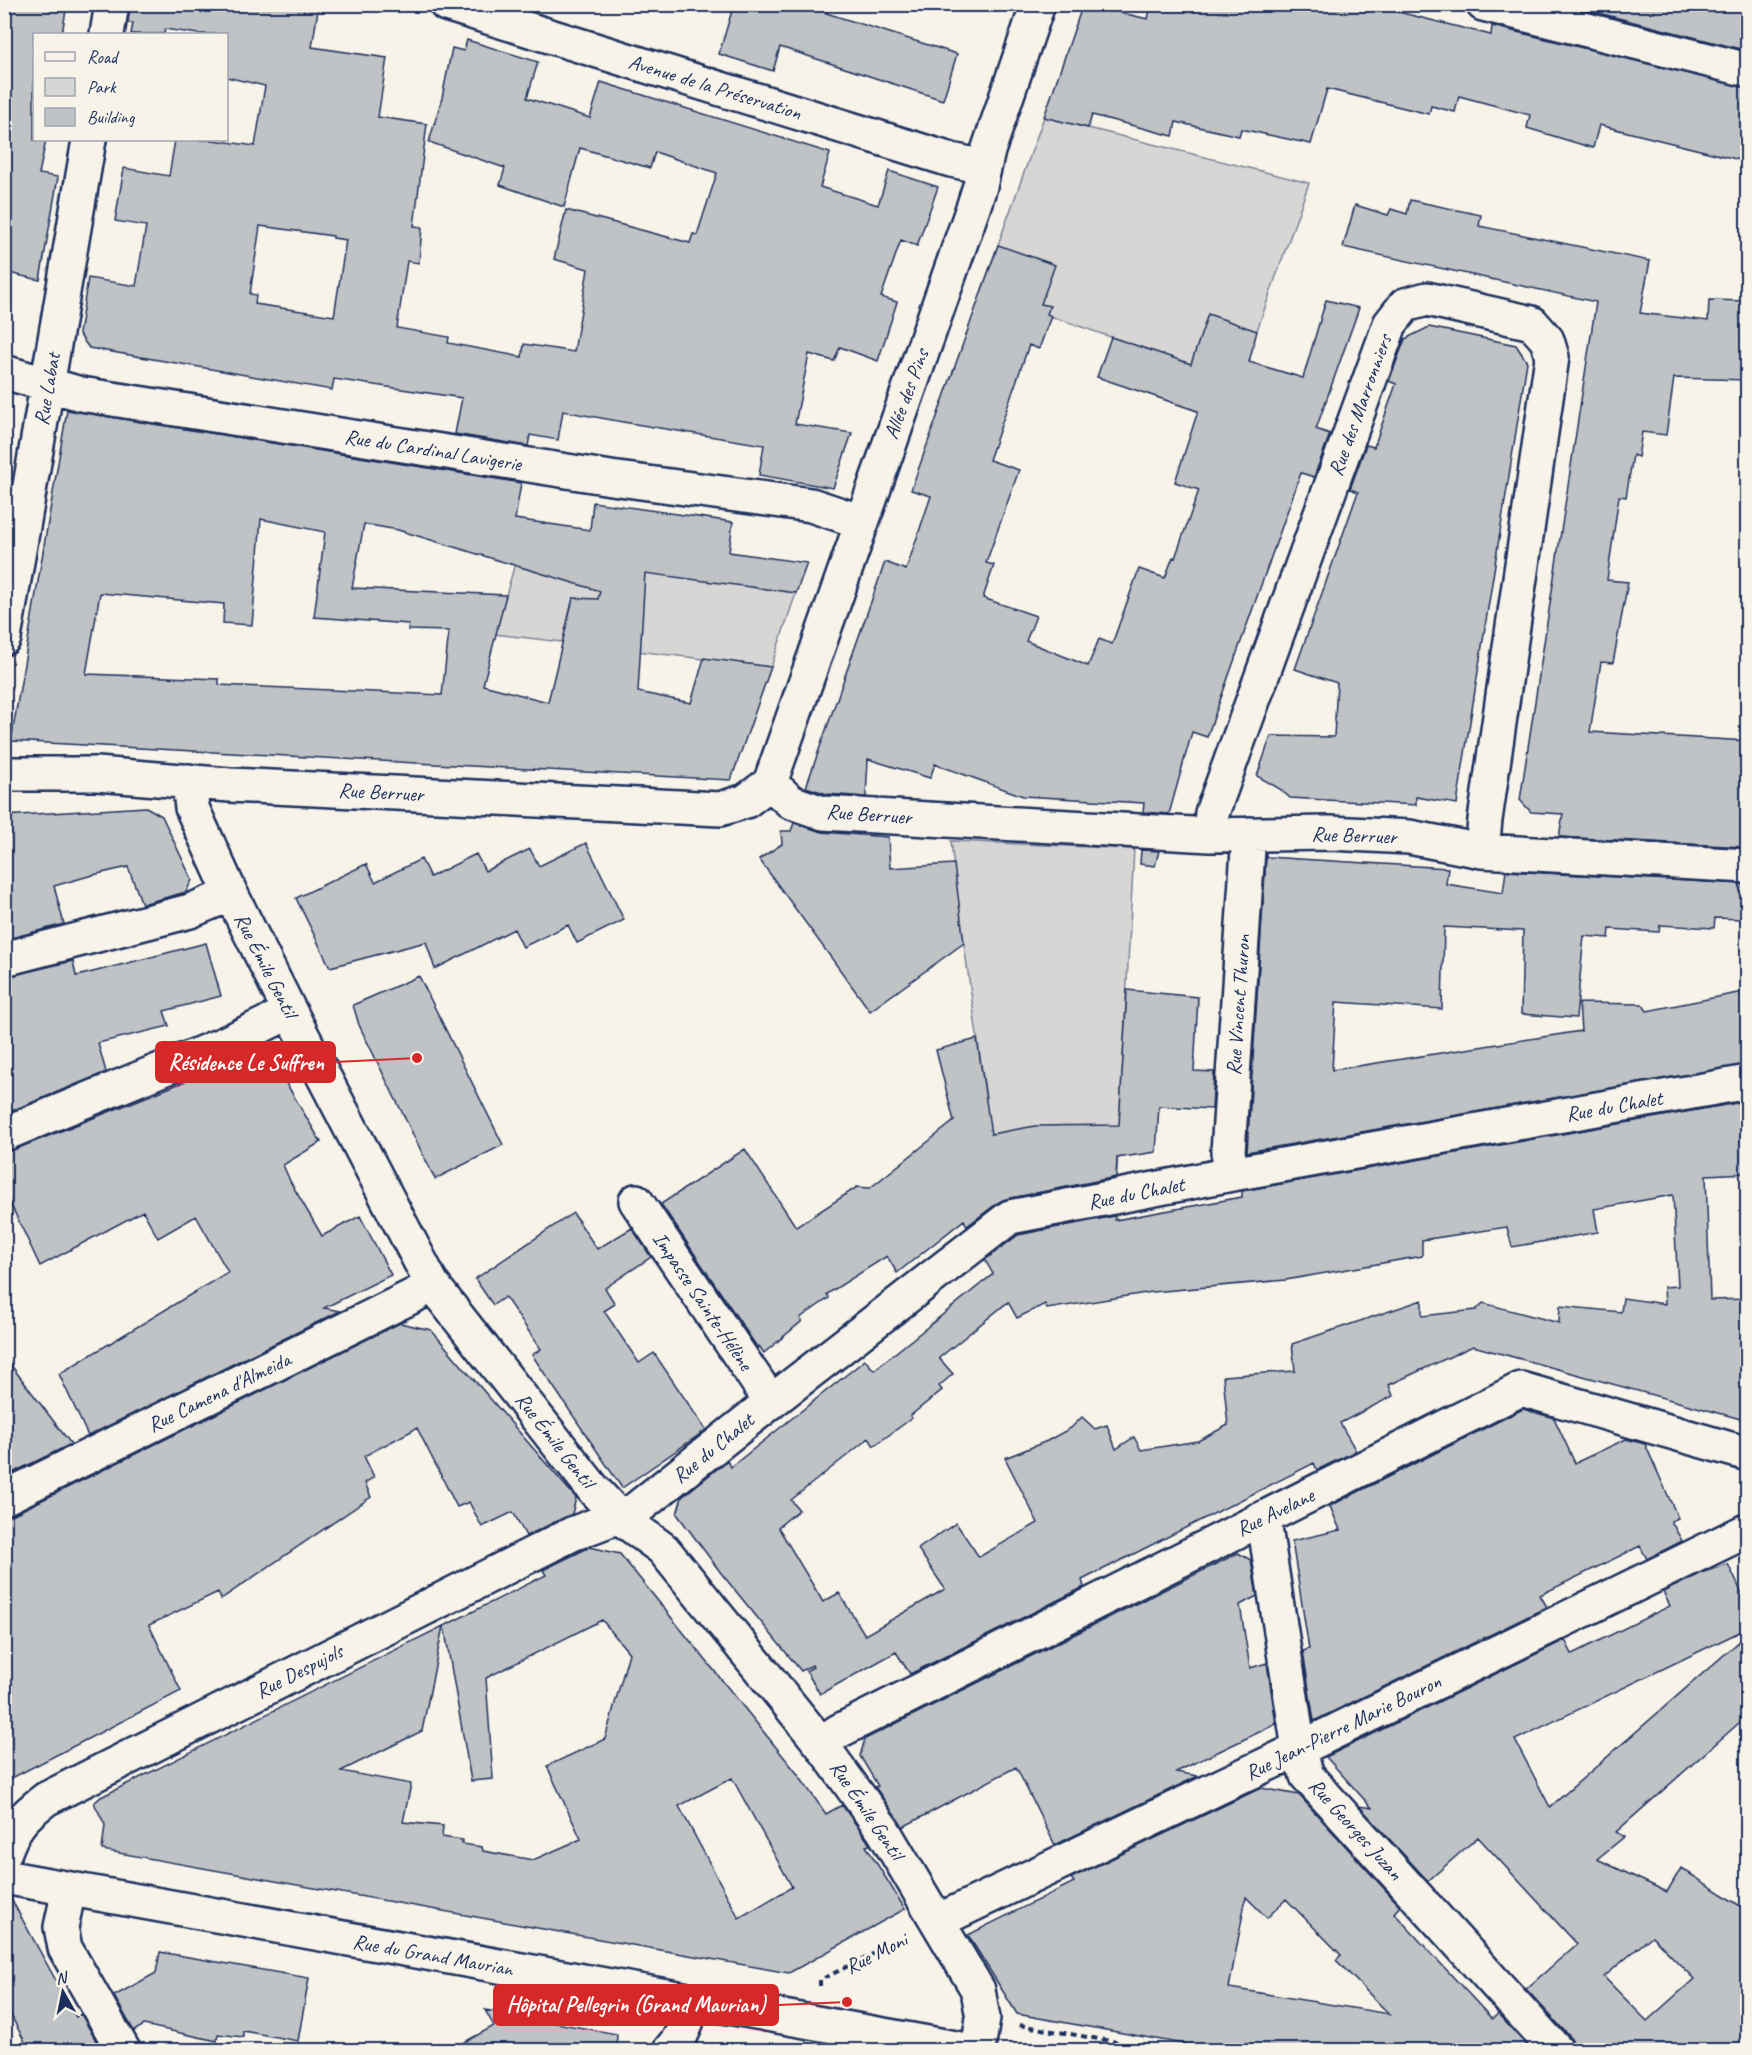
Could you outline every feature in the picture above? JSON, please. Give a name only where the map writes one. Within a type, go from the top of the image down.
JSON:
[{"type":"street","points":[[107,33],[112,4]]},
{"type":"street","name":"Avenue de la Préservation","points":[[446,4],[951,160],[984,167]]},
{"type":"street","name":"Allée des Pins","points":[[770,783],[974,205],[988,151],[1038,4]]},
{"type":"street","points":[[1483,4],[1748,69]]},
{"type":"street","name":"Rue Labat","points":[[4,638],[89,141]]},
{"type":"street","name":"Rue des Marronniers","points":[[1210,835],[1212,813],[1390,324],[1405,305],[1427,299],[1532,323],[1547,340],[1552,357],[1482,851]]},
{"type":"street","name":"Rue du Cardinal Lavigerie","points":[[4,372],[81,394],[505,462],[811,505],[862,522]]},
{"type":"street","name":"Rue Berruer","points":[[4,774],[97,774],[189,781],[720,809],[746,801],[770,783],[791,802],[823,813],[1210,835],[1330,834],[1409,837],[1482,851],[1748,866]]},
{"type":"street","name":"Rue Émile Gentil","points":[[189,781],[192,808],[231,894],[432,1284],[594,1490],[618,1517],[663,1549],[821,1744],[883,1830],[978,1990],[983,2018],[978,2050]]},
{"type":"street","name":"Rue Vincent Thuron","points":[[1232,1174],[1228,1152],[1249,834]]},
{"type":"street","points":[[4,959],[190,911],[231,894]]},
{"type":"street","points":[[4,1134],[226,1044],[290,1012]]},
{"type":"street","name":"Rue du Chalet","points":[[618,1517],[635,1510],[1010,1217],[1232,1174],[1748,1082]]},
{"type":"street","name":"Impasse Sainte-Hélène","points":[[636,1201],[771,1402]]},
{"type":"street","name":"Rue Camena d'Almeida","points":[[4,1498],[415,1295],[432,1284]]},
{"type":"street","name":"Rue Avelane","points":[[821,1744],[838,1731],[1521,1389],[1748,1454]]},
{"type":"street","name":"Rue Despujols","points":[[4,1854],[24,1815],[46,1799],[572,1534],[618,1517]]},
{"type":"street","name":"Rue Georges Juzan","points":[[1258,1520],[1266,1534],[1299,1749],[1307,1776],[1556,2050]]},
{"type":"street","name":"Rue Jean-Pierre Marie Bouron","points":[[938,1921],[1299,1749],[1748,1530]]},
{"type":"street","name":"Rue du Grand Maurian","points":[[4,1877],[967,2050]]},
{"type":"street","points":[[69,1890],[61,1927],[65,1948],[123,2050]]},
{"type":"street","points":[[670,2050],[682,2037],[688,2021],[691,2001]]},
{"type":"path","name":"Rue Moni","points":[[819,1989],[820,1980],[938,1921]]},
{"type":"green space","points":[[1044,117],[1309,183],[1225,421],[1137,390],[1151,351],[981,292]]},
{"type":"green space","points":[[518,553],[796,593],[771,667],[495,634]]},
{"type":"green space","points":[[951,841],[1134,849],[1117,1171],[1000,1192],[967,1107],[986,1098]]},
{"type":"building","points":[[4,4],[67,4],[62,33],[33,33],[33,141],[46,141],[39,174],[58,177],[40,280],[4,272]]},
{"type":"building","points":[[130,4],[319,4],[312,47],[387,58],[378,117],[427,124],[414,226],[422,227],[419,263],[407,261],[397,328],[449,337],[448,343],[522,357],[524,344],[574,352],[588,269],[554,259],[566,210],[690,243],[693,234],[697,235],[717,173],[655,152],[650,168],[580,148],[564,207],[500,185],[505,168],[429,142],[442,98],[452,48],[464,51],[467,40],[538,62],[527,98],[590,118],[601,82],[830,153],[820,187],[878,205],[889,171],[938,187],[917,246],[901,240],[881,297],[897,302],[878,361],[840,347],[834,361],[809,354],[795,424],[852,433],[833,488],[759,475],[764,445],[563,411],[558,440],[530,435],[528,446],[455,434],[462,398],[334,379],[332,390],[89,348],[79,334],[88,278],[136,286],[146,226],[115,221],[124,168],[169,176],[175,141],[220,141],[255,146],[265,86],[228,77],[228,33],[191,33],[165,29],[164,33],[131,33],[133,23],[128,23]],"holes":[[[260,226],[333,236],[333,238],[346,240],[334,316],[255,304],[256,295],[250,294]]]},
{"type":"building","points":[[734,4],[828,4],[826,13],[957,54],[943,100],[780,47],[773,71],[719,54]]},
{"type":"building","points":[[1083,4],[1148,19],[1151,4],[1366,4],[1491,35],[1492,26],[1748,88],[1748,162],[1599,125],[1593,148],[1527,128],[1530,115],[1459,96],[1455,112],[1431,106],[1429,114],[1327,89],[1311,144],[1241,129],[1239,136],[1176,122],[1173,136],[1092,115],[1088,128],[1044,117]]},
{"type":"building","points":[[1563,4],[1748,4],[1748,51]]},
{"type":"building","points":[[1410,200],[1481,215],[1479,226],[1650,261],[1640,313],[1708,321],[1709,300],[1748,301],[1748,380],[1674,378],[1666,435],[1642,432],[1638,457],[1633,455],[1626,497],[1619,496],[1607,580],[1628,582],[1613,663],[1601,662],[1590,732],[1748,741],[1748,838],[1745,837],[1745,847],[1559,837],[1563,814],[1531,812],[1520,800],[1596,302],[1343,247],[1355,205],[1388,215],[1391,209],[1407,214]]},
{"type":"building","points":[[998,245],[1055,265],[1041,304],[1050,306],[1047,314],[1051,316],[1039,349],[1029,345],[989,460],[1019,470],[986,563],[994,565],[983,598],[1036,616],[1026,641],[1088,666],[1099,639],[1112,644],[1139,569],[1165,578],[1173,557],[1175,558],[1199,490],[1175,482],[1198,411],[1097,377],[1111,337],[1191,364],[1208,314],[1257,331],[1249,362],[1303,378],[1326,300],[1359,308],[1316,429],[1330,434],[1314,477],[1301,473],[1207,737],[1192,732],[1169,814],[1143,812],[1144,803],[1023,796],[935,764],[930,778],[868,759],[866,797],[827,794],[806,787],[885,562],[906,570],[931,496],[911,490]]},
{"type":"building","points":[[1429,327],[1516,345],[1527,362],[1457,804],[1416,797],[1416,805],[1290,798],[1280,789],[1257,776],[1271,736],[1334,737],[1337,683],[1295,669],[1358,492],[1350,489],[1366,445],[1374,447],[1396,384],[1389,381],[1405,339]]},
{"type":"building","points":[[67,410],[521,483],[515,519],[590,530],[593,502],[733,522],[729,552],[807,563],[796,593],[645,573],[638,692],[691,703],[704,658],[771,667],[731,780],[11,741]],"holes":[[[261,519],[325,532],[314,617],[409,624],[408,630],[449,631],[442,695],[219,685],[219,679],[86,674],[100,593],[224,604],[223,623],[252,625]],[[364,524],[398,530],[600,591],[598,599],[573,598],[548,702],[483,685],[506,595],[352,588]]]},
{"type":"building","points":[[146,807],[162,816],[192,880],[186,892],[142,904],[128,867],[89,876],[54,886],[64,924],[4,940],[4,816]]},
{"type":"building","points":[[794,823],[822,832],[888,837],[890,868],[954,864],[964,943],[870,1011],[759,859],[782,844],[781,831],[791,831]]},
{"type":"building","points":[[586,843],[624,920],[577,943],[568,925],[523,947],[514,929],[435,969],[426,942],[330,967],[296,898],[366,864],[375,882],[421,859],[430,877],[476,854],[485,871],[530,849],[539,866]]},
{"type":"building","points":[[1141,850],[1159,851],[1155,866],[1140,864]]},
{"type":"building","points":[[1266,857],[1448,868],[1446,884],[1503,893],[1506,871],[1743,884],[1741,919],[1715,918],[1714,928],[1660,925],[1659,932],[1610,929],[1609,938],[1584,936],[1576,1018],[1521,1014],[1523,931],[1444,927],[1442,1009],[1336,1002],[1332,1070],[1581,1031],[1579,1003],[1642,1004],[1647,1011],[1748,991],[1748,1064],[1247,1152]]},
{"type":"building","points":[[206,943],[221,996],[164,1011],[169,1026],[98,1043],[106,1072],[4,1114],[4,977],[73,961],[76,976]]},
{"type":"building","points":[[419,976],[503,1145],[435,1179],[359,1025],[353,1005]]},
{"type":"building","points":[[1127,990],[1198,997],[1194,1071],[1214,1072],[1212,1109],[1159,1106],[1156,1152],[1117,1158],[1116,1177],[999,1202],[967,1226],[964,1220],[897,1273],[887,1256],[827,1294],[829,1298],[800,1318],[802,1321],[764,1353],[759,1346],[757,1347],[661,1204],[745,1149],[796,1227],[857,1187],[870,1188],[954,1121],[936,1050],[977,1039],[991,1134],[1035,1126],[1119,1125]]},
{"type":"building","points":[[266,1049],[321,1142],[283,1165],[291,1183],[322,1236],[360,1216],[391,1275],[324,1308],[340,1311],[88,1436],[59,1374],[228,1272],[196,1216],[158,1238],[143,1211],[40,1266],[4,1190],[4,1152]]},
{"type":"building","points":[[1748,1101],[1748,1173],[1706,1175],[1710,1300],[1748,1299],[1748,1421],[1473,1346],[1389,1385],[1393,1396],[1340,1423],[1356,1451],[1317,1470],[1314,1463],[1082,1580],[1084,1587],[910,1674],[896,1652],[820,1694],[806,1671],[813,1667],[812,1665],[801,1671],[721,1573],[677,1514],[682,1497],[727,1461],[731,1467],[865,1360],[874,1370],[993,1274],[985,1260],[1018,1235],[1115,1216],[1115,1220],[1242,1197],[1242,1191]],"holes":[[[1673,1195],[1678,1286],[1664,1287],[1665,1304],[1623,1298],[1621,1312],[1560,1306],[1559,1323],[1483,1303],[1476,1310],[1422,1316],[1422,1300],[1292,1344],[1295,1371],[1223,1376],[1228,1425],[1198,1441],[1141,1450],[1134,1437],[1116,1449],[1107,1425],[1095,1429],[1082,1417],[1071,1428],[1047,1441],[1005,1458],[1038,1523],[979,1557],[956,1523],[918,1549],[945,1589],[865,1635],[839,1593],[823,1602],[778,1527],[799,1510],[791,1500],[869,1438],[874,1446],[912,1418],[910,1416],[942,1390],[939,1386],[953,1374],[939,1358],[1008,1302],[1017,1318],[1045,1304],[1047,1309],[1152,1292],[1286,1280],[1422,1256],[1422,1240],[1507,1227],[1512,1247],[1598,1232],[1594,1209]]]},
{"type":"building","points":[[573,1213],[597,1249],[632,1228],[651,1257],[605,1288],[615,1304],[604,1311],[639,1363],[654,1353],[706,1430],[622,1488],[532,1355],[541,1349],[505,1297],[493,1305],[475,1279]]},
{"type":"building","points":[[400,1323],[431,1330],[576,1498],[572,1514],[526,1536],[513,1512],[482,1527],[469,1502],[457,1507],[417,1428],[364,1456],[374,1477],[365,1483],[371,1497],[221,1599],[218,1592],[149,1625],[181,1691],[4,1782],[4,1516],[12,1515]]},
{"type":"building","points":[[4,1356],[71,1444],[4,1477]]},
{"type":"building","points":[[1523,1409],[1554,1418],[1575,1463],[1626,1439],[1645,1444],[1678,1518],[1671,1521],[1682,1541],[1647,1559],[1640,1546],[1540,1595],[1547,1607],[1314,1721],[1303,1651],[1309,1649],[1292,1541],[1340,1530],[1330,1506]]},
{"type":"building","points":[[590,1547],[620,1554],[796,1772],[826,1814],[842,1805],[867,1840],[870,1845],[866,1846],[905,1909],[789,1973],[102,1850],[105,1825],[94,1803],[101,1797],[443,1626],[422,1731],[341,1771],[411,1784],[403,1822],[443,1826],[442,1837],[463,1840],[462,1844],[482,1847],[483,1851],[533,1860],[581,1839],[547,1766],[605,1739],[629,1653],[602,1620],[486,1678],[493,1779],[471,1781],[444,1626],[546,1575],[543,1570]],"holes":[[[732,1778],[792,1887],[739,1918],[679,1806]]]},
{"type":"building","points":[[1238,1553],[1251,1560],[1257,1596],[1240,1605],[1250,1668],[1267,1663],[1276,1724],[1176,1772],[1198,1776],[1055,1845],[1016,1767],[903,1827],[875,1787],[878,1786],[860,1756],[865,1739]]},
{"type":"building","points":[[1728,1564],[1748,1606],[1748,1628],[1515,1740],[1550,1807],[1748,1634],[1748,1715],[1616,1832],[1624,1837],[1597,1859],[1667,1892],[1681,1868],[1748,1911],[1748,2043],[1734,2050],[1574,2050],[1570,2037],[1526,1989],[1577,1944],[1478,1837],[1428,1881],[1359,1806],[1372,1808],[1326,1757],[1565,1640],[1572,1654],[1670,1606],[1663,1592],[1704,1572]],"holes":[[[1652,1936],[1694,1979],[1647,2021],[1604,1977]]]},
{"type":"building","points":[[1261,1788],[1299,1795],[1400,1906],[1394,1913],[1492,2019],[1498,2014],[1531,2050],[1217,2050],[1017,2014],[968,1935],[1074,1882],[1071,1878]],"holes":[[[1246,1897],[1267,1918],[1286,1899],[1341,1955],[1336,1960],[1389,2014],[1229,1988]]]},
{"type":"building","points":[[4,1896],[10,1897],[76,2017],[81,2014],[101,2050],[14,2050],[26,2044],[4,2002]]},
{"type":"building","points":[[160,1952],[309,1978],[298,2041],[243,2031],[243,2037],[218,2034],[217,2041],[144,2025],[134,2031],[114,1996],[156,1973]]},
{"type":"building","points":[[485,2010],[617,2034],[616,2050],[450,2050],[494,2026]]},
{"type":"place","name":"Résidence Le Suffren","points":[[417,1058]]},
{"type":"place","name":"Hôpital Pellegrin (Grand Maurian)","points":[[847,2002]]}]
